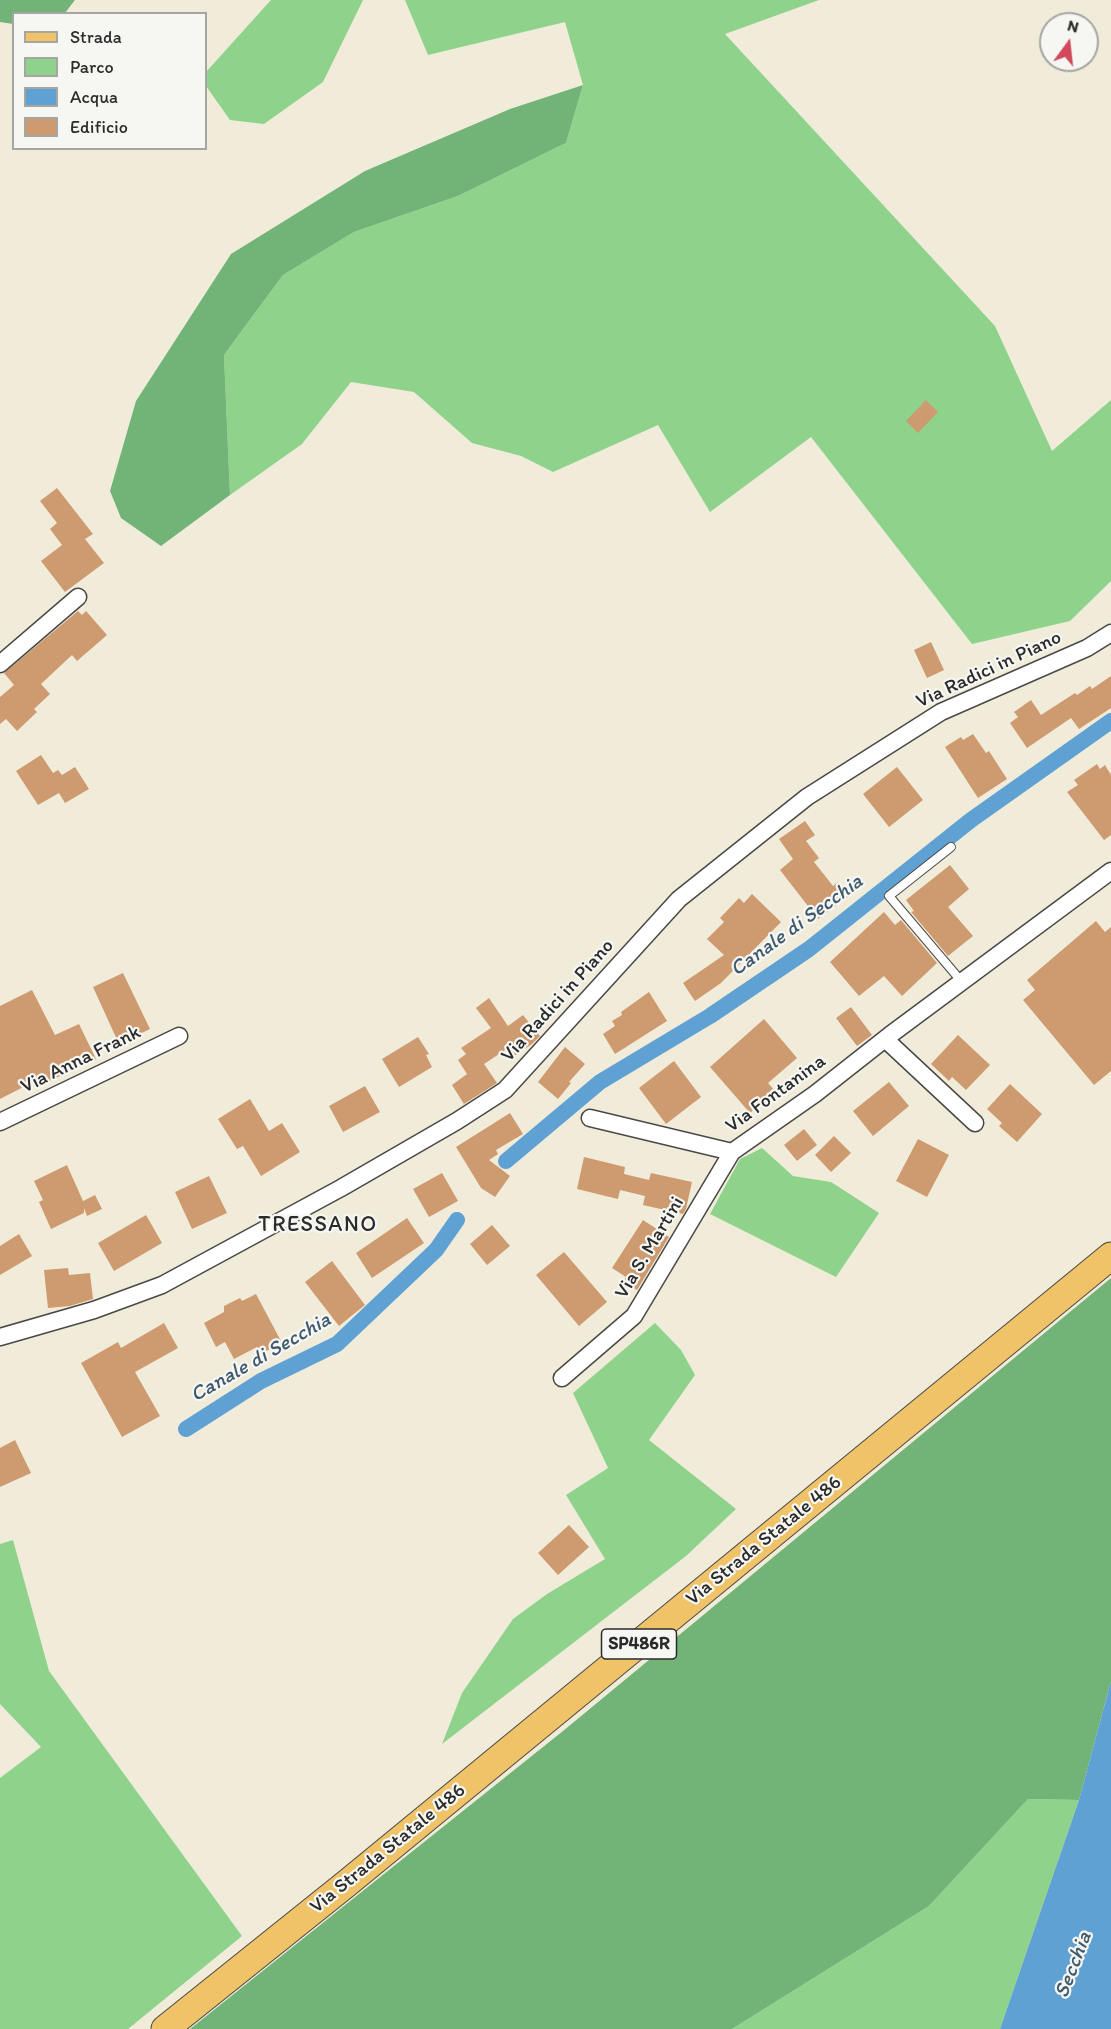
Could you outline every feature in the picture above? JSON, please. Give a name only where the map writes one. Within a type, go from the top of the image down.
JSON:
[{"type":"main road","name":"Via Strada Statale 486","points":[[165,2029],[346,1884],[1111,1256]]},
{"type":"street","points":[[0,664],[78,597]]},
{"type":"street","name":"Via Radici in Piano","points":[[0,1337],[94,1310],[162,1286],[457,1121],[505,1090],[679,899],[807,797],[941,712],[1087,648],[1111,633]]},
{"type":"street","name":"Via Fontanina","points":[[590,1118],[732,1152],[815,1094],[885,1039],[1111,871]]},
{"type":"street","name":"Via Anna Frank","points":[[0,1122],[179,1036]]},
{"type":"street","points":[[885,1039],[975,1123]]},
{"type":"street","name":"Via S. Martini","points":[[562,1378],[634,1316],[732,1152]]},
{"type":"lane","points":[[951,847],[890,896],[962,982]]},
{"type":"green space","points":[[0,0],[75,0],[66,12],[12,12],[12,24],[0,22]]},
{"type":"green space","points":[[271,0],[363,0],[323,82],[264,124],[230,120],[207,87],[207,71]]},
{"type":"green space","points":[[405,0],[819,0],[725,34],[995,326],[1052,451],[1111,400],[1111,581],[1070,621],[972,644],[811,437],[710,512],[658,425],[553,472],[521,456],[472,443],[414,392],[351,382],[302,444],[230,495],[224,355],[283,275],[354,232],[458,196],[566,143],[583,85],[565,22],[428,55]]},
{"type":"green space","points":[[583,85],[566,143],[458,196],[354,232],[283,275],[224,355],[230,495],[161,546],[121,518],[110,491],[136,401],[231,254],[365,171],[510,109]]},
{"type":"green space","points":[[762,1148],[793,1176],[831,1182],[879,1213],[836,1277],[710,1214],[740,1159]]},
{"type":"green space","points":[[1111,1278],[1111,1681],[1079,1800],[1028,1799],[929,1906],[732,2029],[190,2029],[563,1731]]},
{"type":"green space","points":[[655,1323],[681,1350],[695,1375],[649,1440],[736,1509],[686,1556],[442,1744],[462,1693],[513,1619],[547,1594],[605,1559],[566,1495],[608,1468],[573,1393]]},
{"type":"green space","points":[[13,1540],[49,1671],[242,1936],[128,2029],[0,2029],[0,1778],[41,1747],[0,1704],[0,1544]]},
{"type":"green space","points":[[1028,1799],[1079,1800],[1000,2029],[732,2029],[929,1906]]},
{"type":"water","name":"Secchia","points":[[1111,1681],[1111,2029],[1000,2029],[1079,1800]]},
{"type":"building","points":[[926,400],[938,412],[918,433],[906,421]]},
{"type":"building","points":[[57,488],[93,534],[85,539],[104,563],[65,592],[41,561],[62,545],[50,529],[57,523],[40,501]]},
{"type":"building","points":[[78,611],[82,615],[86,611],[107,635],[77,661],[72,655],[41,684],[50,694],[34,709],[37,712],[17,731],[6,719],[0,724],[0,697],[14,685],[4,673]]},
{"type":"building","points":[[931,642],[944,670],[927,678],[914,650]]},
{"type":"building","points":[[1111,676],[1111,708],[1079,729],[1071,718],[1027,748],[1010,723],[1018,717],[1014,712],[1031,700],[1041,715],[1075,693],[1077,695],[1090,686],[1092,689]]},
{"type":"building","points":[[973,734],[986,753],[989,751],[1007,779],[978,798],[945,747],[961,737],[963,740]]},
{"type":"building","points":[[41,755],[53,773],[58,770],[62,775],[75,767],[89,789],[65,803],[59,793],[38,805],[16,771]]},
{"type":"building","points":[[1097,764],[1100,769],[1105,765],[1111,775],[1111,835],[1104,840],[1067,792],[1078,785],[1074,780]]},
{"type":"building","points":[[897,767],[923,800],[889,827],[863,794]]},
{"type":"building","points":[[805,821],[815,835],[806,841],[819,858],[814,862],[833,886],[838,882],[849,896],[818,919],[780,870],[793,859],[779,839]]},
{"type":"building","points":[[950,865],[969,889],[948,907],[973,936],[948,956],[911,912],[914,911],[906,900]]},
{"type":"building","points":[[752,894],[781,922],[721,983],[695,1001],[683,983],[724,955],[707,939],[724,922],[720,918],[739,898],[744,903]]},
{"type":"building","points":[[884,912],[895,925],[901,920],[937,963],[902,996],[884,976],[859,996],[830,962]]},
{"type":"building","points":[[1096,921],[1105,932],[1111,927],[1111,1071],[1094,1085],[1023,1000],[1035,990],[1027,980]]},
{"type":"building","points":[[123,973],[150,1029],[119,1044],[93,987]]},
{"type":"building","points":[[32,990],[55,1035],[79,1024],[96,1059],[37,1087],[35,1081],[0,1099],[0,1006]]},
{"type":"building","points":[[649,992],[667,1021],[615,1054],[603,1034],[615,1026],[612,1021],[622,1015],[621,1012]]},
{"type":"building","points":[[489,998],[508,1026],[523,1015],[540,1036],[511,1058],[505,1050],[484,1064],[497,1083],[464,1104],[452,1085],[467,1074],[458,1060],[466,1054],[461,1048],[491,1028],[476,1008]]},
{"type":"building","points":[[851,1007],[872,1035],[857,1046],[836,1018]]},
{"type":"building","points":[[764,1019],[797,1058],[768,1083],[775,1091],[750,1113],[710,1067]]},
{"type":"building","points":[[958,1035],[990,1065],[966,1090],[952,1077],[949,1081],[931,1064]]},
{"type":"building","points":[[418,1037],[429,1054],[426,1055],[432,1067],[399,1087],[382,1059]]},
{"type":"building","points":[[565,1047],[585,1064],[558,1099],[538,1082]]},
{"type":"building","points":[[674,1061],[701,1097],[666,1124],[639,1088]]},
{"type":"building","points":[[889,1082],[909,1106],[873,1136],[853,1111]]},
{"type":"building","points":[[1010,1084],[1042,1114],[1017,1142],[999,1126],[1002,1123],[987,1109]]},
{"type":"building","points":[[365,1086],[380,1112],[343,1132],[329,1106]]},
{"type":"building","points":[[250,1099],[269,1131],[282,1123],[300,1152],[261,1176],[243,1146],[237,1149],[218,1119]]},
{"type":"building","points":[[510,1113],[523,1134],[496,1150],[498,1154],[489,1160],[510,1176],[495,1197],[481,1188],[456,1147]]},
{"type":"building","points":[[804,1129],[817,1145],[797,1161],[784,1145]]},
{"type":"building","points":[[834,1136],[851,1153],[831,1172],[815,1155]]},
{"type":"building","points":[[918,1139],[949,1155],[927,1197],[896,1181]]},
{"type":"building","points":[[584,1157],[625,1167],[624,1174],[649,1180],[651,1173],[692,1182],[686,1209],[683,1214],[643,1205],[645,1196],[620,1190],[618,1199],[577,1189]]},
{"type":"building","points":[[67,1165],[83,1201],[95,1195],[102,1209],[87,1216],[84,1208],[84,1213],[51,1229],[39,1202],[43,1200],[34,1181]]},
{"type":"building","points":[[442,1173],[458,1201],[429,1217],[413,1189]]},
{"type":"building","points":[[209,1176],[227,1213],[192,1229],[175,1192]]},
{"type":"building","points":[[146,1215],[162,1243],[114,1271],[98,1243]]},
{"type":"building","points":[[407,1218],[424,1243],[372,1278],[356,1253]]},
{"type":"building","points":[[643,1220],[669,1237],[637,1290],[623,1281],[626,1277],[612,1268]]},
{"type":"building","points":[[492,1225],[510,1246],[487,1265],[470,1244]]},
{"type":"building","points":[[19,1234],[32,1256],[0,1275],[0,1246]]},
{"type":"building","points":[[564,1252],[607,1302],[579,1326],[536,1275]]},
{"type":"building","points":[[332,1261],[365,1305],[339,1326],[305,1282]]},
{"type":"building","points":[[68,1268],[69,1275],[90,1273],[93,1299],[70,1306],[48,1308],[44,1270]]},
{"type":"building","points":[[256,1294],[282,1343],[260,1354],[257,1347],[234,1359],[225,1342],[216,1347],[204,1323],[224,1312],[224,1306],[240,1298],[242,1301]]},
{"type":"building","points":[[164,1323],[178,1348],[135,1372],[160,1416],[122,1437],[81,1363],[118,1342],[121,1348]]},
{"type":"building","points":[[15,1440],[31,1473],[0,1487],[0,1448]]},
{"type":"building","points":[[569,1525],[589,1547],[558,1575],[538,1553]]},
{"type":"waterway","name":"Canale di Secchia","points":[[506,1161],[600,1082],[710,1016],[809,949],[971,820],[1111,721]]},
{"type":"waterway","name":"Canale di Secchia","points":[[186,1429],[261,1381],[337,1344],[436,1250],[457,1220]]},
{"type":"district","name":"TRESSANO","points":[[318,1225]]}]
